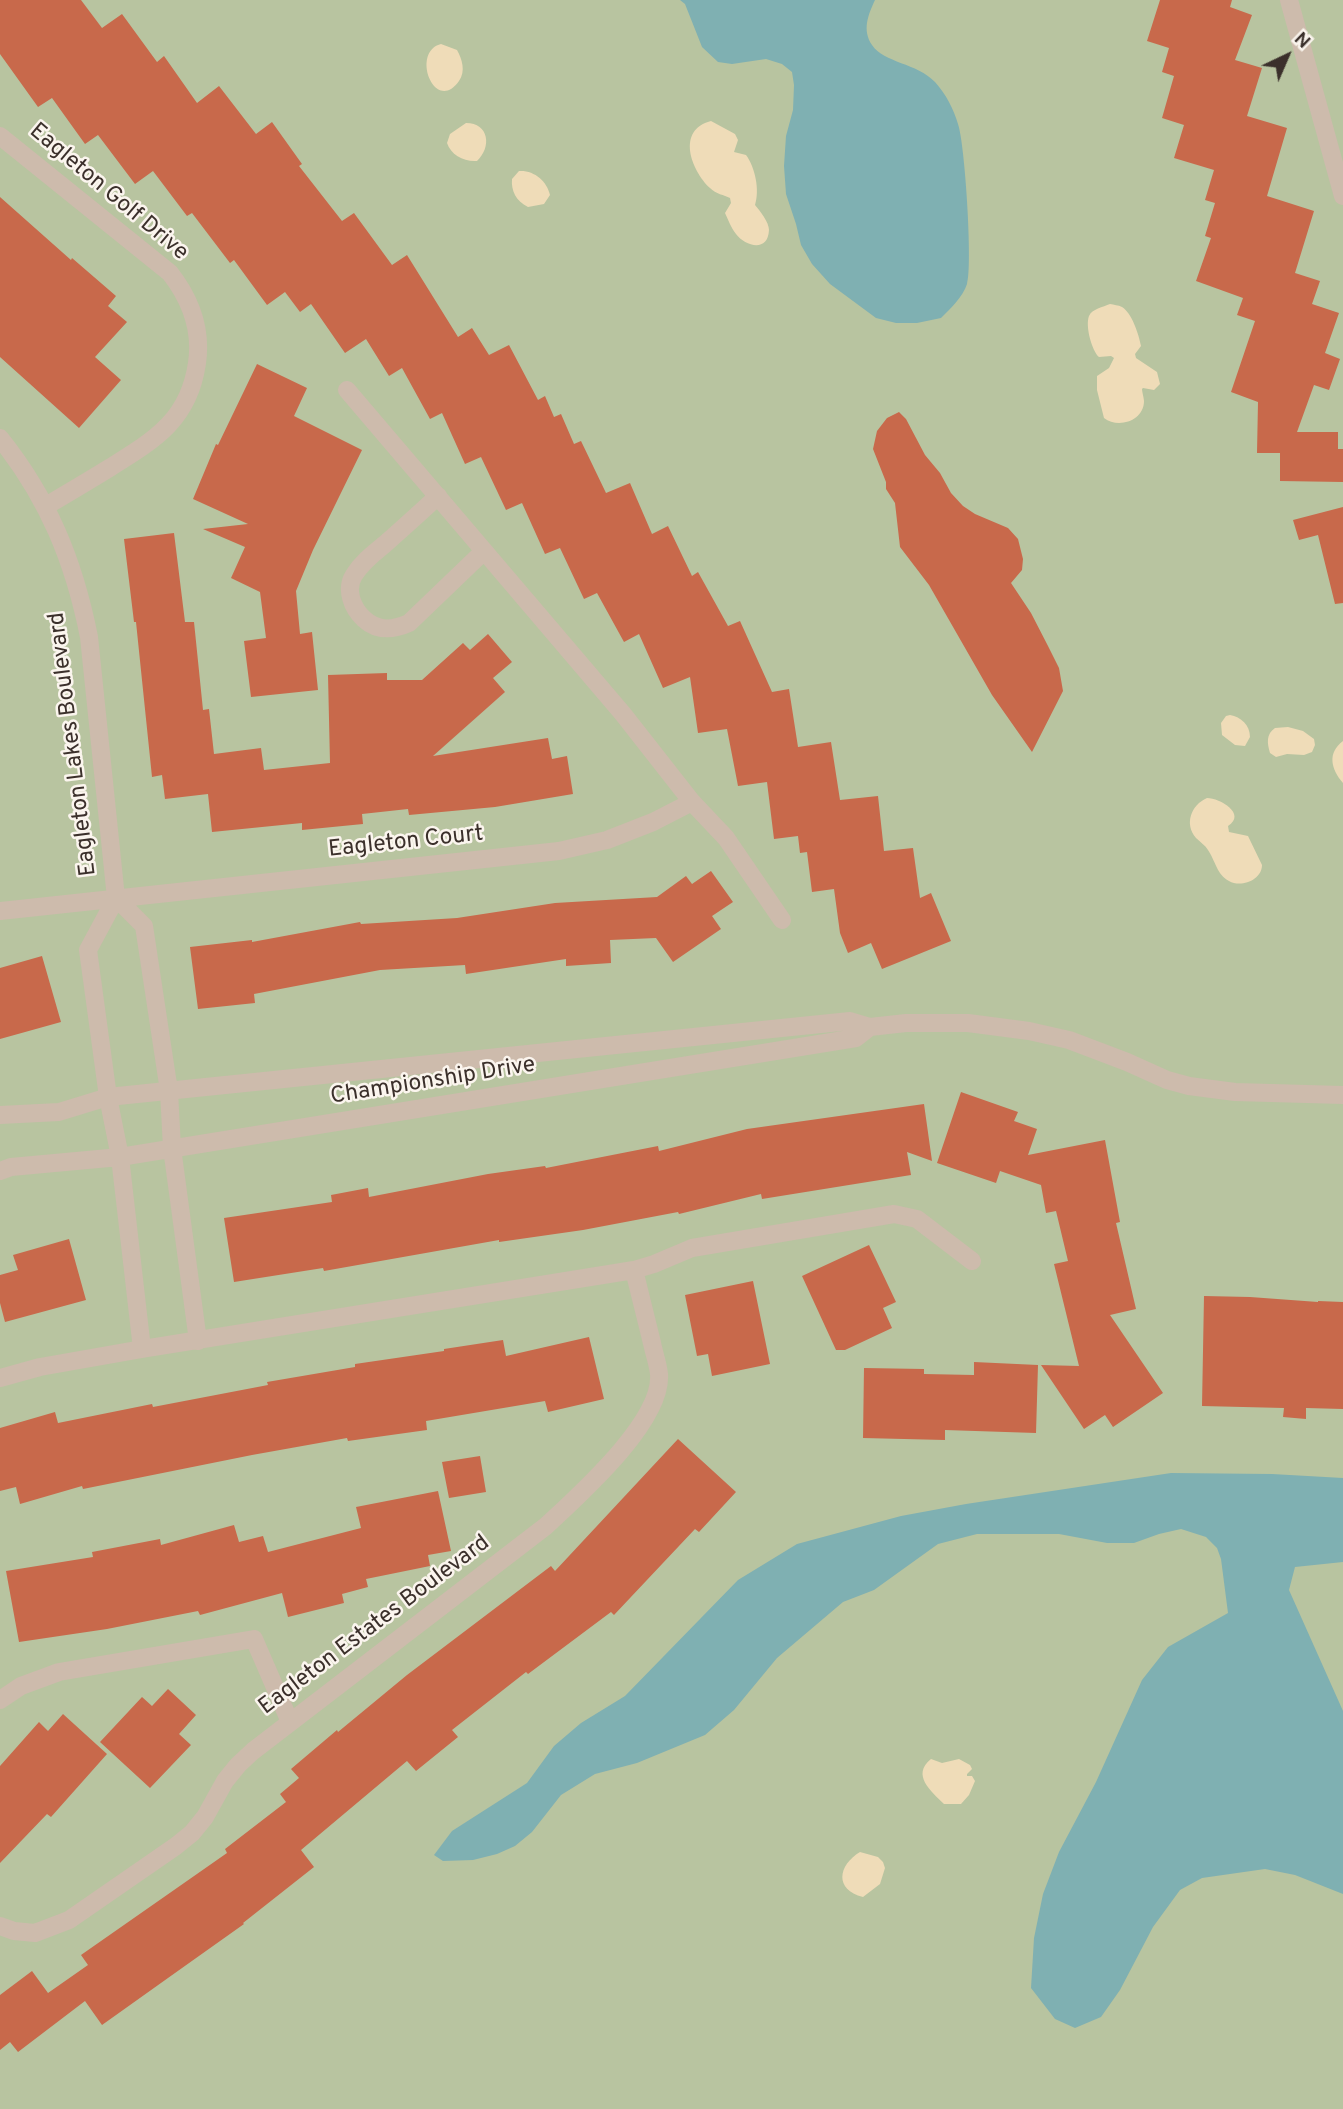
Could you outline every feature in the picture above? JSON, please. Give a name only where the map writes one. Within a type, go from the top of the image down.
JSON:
[{"type":"street","points":[[1289,0],[1343,196]]},
{"type":"street","name":"Eagleton Golf Drive","points":[[0,136],[170,273],[183,289],[197,326],[200,346],[194,383],[187,402],[162,434],[46,506]]},
{"type":"street","points":[[347,390],[623,714],[692,802],[726,838],[782,920]]},
{"type":"street","name":"Eagleton Lakes Boulevard","points":[[0,438],[16,457],[46,506],[64,544],[82,599],[89,637],[116,898],[88,950],[108,1097]]},
{"type":"street","points":[[438,496],[353,576],[349,591],[354,606],[365,620],[382,629],[395,629],[409,623],[484,551]]},
{"type":"street","name":"Eagleton Court","points":[[0,911],[559,851],[607,840],[653,822],[692,802]]},
{"type":"street","name":"Eagleton Lakes Boulevard","points":[[116,898],[144,926],[169,1091]]},
{"type":"street","name":"Championship Drive","points":[[0,1115],[59,1112],[108,1097],[850,1021],[870,1027],[906,1023],[968,1023],[1029,1031],[1069,1040],[1167,1080],[1189,1086],[1235,1093],[1343,1095]]},
{"type":"street","name":"Championship Drive","points":[[0,1171],[11,1167],[120,1157],[856,1038],[870,1027]]},
{"type":"street","points":[[169,1091],[172,1148],[198,1340]]},
{"type":"street","points":[[108,1097],[120,1157],[142,1349]]},
{"type":"street","points":[[0,1378],[40,1367],[142,1349],[634,1270],[692,1248],[894,1214],[917,1219],[972,1261]]},
{"type":"street","name":"Eagleton Estates Boulevard","points":[[0,1926],[14,1931],[35,1933],[69,1920],[176,1846],[192,1833],[205,1817],[225,1781],[238,1765],[546,1526],[575,1499],[637,1432],[656,1396],[660,1376],[634,1270]]},
{"type":"street","points":[[0,1700],[21,1686],[59,1672],[254,1639],[290,1722]]},
{"type":"green space","points":[[0,0],[1343,0],[1343,2109],[0,2109]]},
{"type":"sand","points":[[441,44],[457,50],[463,69],[459,81],[450,90],[442,91],[429,78],[427,68],[427,58],[432,49]]},
{"type":"sand","points":[[711,121],[735,134],[738,140],[734,152],[746,155],[752,166],[757,186],[755,205],[769,227],[768,237],[760,245],[745,242],[736,234],[725,213],[731,203],[730,198],[710,188],[693,161],[690,141],[693,133]]},
{"type":"sand","points":[[466,123],[480,127],[486,137],[485,149],[477,161],[459,157],[447,143],[450,134]]},
{"type":"sand","points":[[519,171],[535,174],[543,181],[550,195],[544,204],[528,207],[517,199],[512,188],[512,179]]},
{"type":"sand","points":[[1110,304],[1122,307],[1129,314],[1141,346],[1135,354],[1136,358],[1157,372],[1160,384],[1154,390],[1142,389],[1144,401],[1140,414],[1123,423],[1104,418],[1097,390],[1097,376],[1109,368],[1114,358],[1099,357],[1096,354],[1088,326],[1090,314]]},
{"type":"sand","points":[[1230,715],[1247,725],[1250,737],[1245,746],[1235,745],[1222,735],[1221,723]]},
{"type":"sand","points":[[1288,727],[1303,731],[1314,739],[1312,752],[1276,757],[1270,753],[1270,733],[1275,728]]},
{"type":"sand","points":[[1343,741],[1343,783],[1332,761],[1335,751]]},
{"type":"sand","points":[[1207,798],[1224,804],[1233,812],[1235,817],[1228,826],[1229,832],[1248,836],[1262,865],[1259,875],[1250,881],[1239,884],[1225,878],[1207,848],[1192,833],[1190,821],[1193,810]]},
{"type":"sand","points":[[931,1759],[942,1763],[959,1759],[970,1765],[972,1769],[967,1776],[972,1776],[975,1781],[969,1795],[961,1804],[944,1804],[925,1783],[923,1771]]},
{"type":"sand","points":[[860,1852],[878,1857],[885,1868],[880,1884],[863,1897],[847,1889],[842,1877],[847,1864]]},
{"type":"water","points":[[680,0],[875,0],[867,28],[872,45],[884,56],[919,71],[935,82],[952,108],[961,136],[969,273],[963,294],[941,318],[917,323],[896,323],[876,318],[830,284],[812,264],[801,245],[786,194],[784,166],[786,136],[793,110],[792,72],[782,64],[766,59],[732,64],[718,62],[702,47],[685,4]]},
{"type":"water","points":[[1171,1473],[1343,1478],[1343,1562],[1295,1567],[1289,1590],[1343,1711],[1343,1894],[1295,1875],[1265,1869],[1202,1878],[1180,1890],[1153,1927],[1120,1990],[1101,2017],[1075,2028],[1055,2019],[1031,1988],[1034,1938],[1043,1894],[1059,1852],[1096,1782],[1142,1680],[1168,1647],[1228,1613],[1221,1559],[1217,1548],[1206,1537],[1181,1529],[1134,1543],[1107,1543],[1059,1534],[977,1534],[938,1544],[874,1590],[843,1602],[777,1658],[734,1710],[705,1735],[637,1763],[595,1774],[561,1795],[532,1832],[515,1846],[497,1854],[473,1860],[443,1861],[434,1855],[452,1831],[527,1783],[554,1746],[581,1723],[625,1696],[738,1580],[797,1544],[901,1516]]},
{"type":"building","points":[[0,0],[81,0],[102,28],[122,14],[157,62],[164,56],[197,103],[219,86],[256,134],[272,122],[302,164],[299,166],[342,221],[354,213],[392,265],[407,255],[458,337],[472,328],[489,355],[509,345],[538,400],[545,396],[554,417],[561,414],[574,444],[581,441],[606,493],[630,483],[652,534],[668,526],[692,576],[698,572],[728,626],[740,621],[772,692],[789,689],[798,747],[831,742],[840,800],[878,796],[884,851],[913,848],[920,898],[931,893],[951,941],[882,969],[871,943],[848,953],[840,933],[834,889],[812,892],[807,852],[800,853],[798,836],[774,839],[767,782],[738,786],[727,729],[698,733],[690,677],[663,688],[639,634],[624,642],[597,593],[584,599],[560,548],[545,554],[522,503],[506,510],[481,457],[465,464],[442,413],[430,419],[402,368],[389,376],[366,339],[345,353],[311,304],[300,312],[285,292],[267,305],[234,260],[230,263],[192,213],[187,216],[153,171],[135,184],[98,135],[85,144],[52,98],[38,107],[0,54]]},
{"type":"building","points":[[1160,0],[1232,0],[1230,7],[1252,15],[1235,60],[1262,68],[1247,116],[1287,128],[1267,196],[1314,211],[1295,273],[1320,281],[1312,304],[1339,313],[1325,353],[1340,359],[1329,390],[1314,385],[1297,432],[1338,432],[1338,449],[1343,449],[1343,482],[1280,481],[1280,453],[1257,453],[1258,402],[1231,392],[1255,321],[1237,315],[1243,298],[1196,281],[1211,238],[1205,236],[1215,203],[1205,200],[1214,170],[1174,158],[1184,125],[1162,118],[1174,76],[1162,72],[1169,48],[1147,41]]},
{"type":"building","points":[[0,197],[116,296],[108,306],[127,322],[95,357],[121,380],[79,428],[0,357]]},
{"type":"building","points":[[257,364],[307,388],[294,416],[362,450],[296,591],[300,634],[312,632],[318,690],[251,697],[244,641],[266,638],[260,592],[231,578],[245,547],[203,529],[248,524],[193,499],[216,444],[218,445]]},
{"type":"building","points":[[899,412],[906,419],[925,455],[963,506],[1008,528],[1018,539],[1023,559],[1022,570],[1011,583],[1031,613],[1059,668],[1063,691],[1032,752],[992,695],[929,585],[900,547],[895,503],[886,489],[886,482],[873,449],[877,431],[887,418]]},
{"type":"building","points":[[1343,507],[1343,603],[1335,604],[1318,535],[1299,540],[1293,520]]},
{"type":"building","points":[[174,533],[185,622],[194,622],[203,710],[209,709],[214,754],[261,748],[264,770],[330,763],[328,675],[387,673],[387,680],[422,680],[463,643],[470,650],[488,634],[512,662],[493,678],[505,692],[433,756],[548,738],[552,759],[567,756],[573,794],[495,807],[409,815],[408,809],[362,814],[363,824],[302,830],[302,823],[212,832],[208,794],[165,799],[162,775],[152,777],[136,622],[124,539]]},
{"type":"building","points":[[711,871],[733,902],[712,916],[721,929],[673,962],[656,938],[610,940],[611,963],[566,966],[566,959],[466,974],[465,965],[380,970],[254,994],[255,1003],[198,1009],[190,947],[252,942],[360,922],[457,918],[555,903],[657,897],[686,876],[692,884]]},
{"type":"building","points":[[42,956],[61,1022],[0,1039],[0,968]]},
{"type":"building","points":[[961,1092],[1018,1112],[1014,1121],[1037,1129],[1028,1155],[1105,1140],[1120,1222],[1116,1223],[1136,1309],[1110,1315],[1163,1393],[1113,1427],[1105,1415],[1084,1429],[1041,1365],[1079,1366],[1054,1264],[1068,1261],[1056,1211],[1046,1213],[1041,1185],[1000,1171],[996,1183],[937,1163]]},
{"type":"building","points":[[924,1104],[932,1161],[907,1152],[911,1175],[762,1199],[761,1194],[679,1214],[678,1212],[583,1230],[499,1240],[324,1271],[323,1268],[234,1282],[224,1218],[332,1202],[331,1195],[368,1188],[369,1197],[488,1174],[546,1168],[658,1146],[659,1151],[747,1129]]},
{"type":"building","points":[[69,1239],[86,1300],[5,1322],[0,1303],[0,1275],[18,1270],[13,1255]]},
{"type":"building","points":[[869,1245],[896,1302],[883,1308],[892,1328],[845,1350],[836,1350],[802,1276]]},
{"type":"building","points":[[753,1281],[770,1364],[712,1376],[708,1354],[697,1356],[685,1295]]},
{"type":"building","points":[[1204,1296],[1343,1302],[1343,1409],[1306,1408],[1306,1419],[1283,1417],[1284,1408],[1202,1406]]},
{"type":"building","points":[[589,1337],[604,1399],[548,1412],[545,1401],[426,1421],[427,1430],[348,1441],[347,1438],[252,1455],[83,1489],[82,1486],[20,1504],[16,1487],[0,1491],[0,1428],[55,1412],[58,1423],[268,1385],[267,1382],[444,1349],[503,1340],[506,1356]]},
{"type":"building","points":[[974,1362],[1038,1365],[1036,1433],[945,1430],[945,1440],[863,1438],[864,1368],[924,1369],[924,1374],[974,1375]]},
{"type":"building","points":[[678,1439],[736,1492],[699,1532],[695,1529],[614,1615],[611,1612],[528,1674],[526,1672],[452,1730],[458,1737],[416,1771],[407,1761],[301,1850],[314,1867],[244,1924],[102,2025],[85,2001],[18,2052],[10,2042],[0,2050],[0,1995],[32,1971],[48,1993],[88,1965],[81,1955],[227,1853],[225,1849],[286,1802],[280,1794],[299,1778],[291,1769],[407,1675],[551,1566],[555,1571]]},
{"type":"building","points":[[480,1456],[486,1492],[449,1498],[442,1462]]},
{"type":"building","points":[[438,1491],[451,1551],[428,1555],[430,1566],[366,1579],[368,1587],[342,1594],[344,1603],[288,1617],[282,1593],[200,1615],[198,1611],[107,1629],[19,1642],[6,1571],[93,1557],[92,1552],[160,1539],[161,1545],[234,1525],[239,1542],[263,1536],[268,1552],[361,1528],[356,1507]]},
{"type":"building","points":[[168,1689],[196,1715],[179,1734],[191,1745],[150,1788],[100,1742],[142,1697],[152,1706]]},
{"type":"building","points":[[63,1714],[107,1754],[51,1817],[47,1814],[0,1863],[0,1766],[39,1722],[48,1731]]}]
